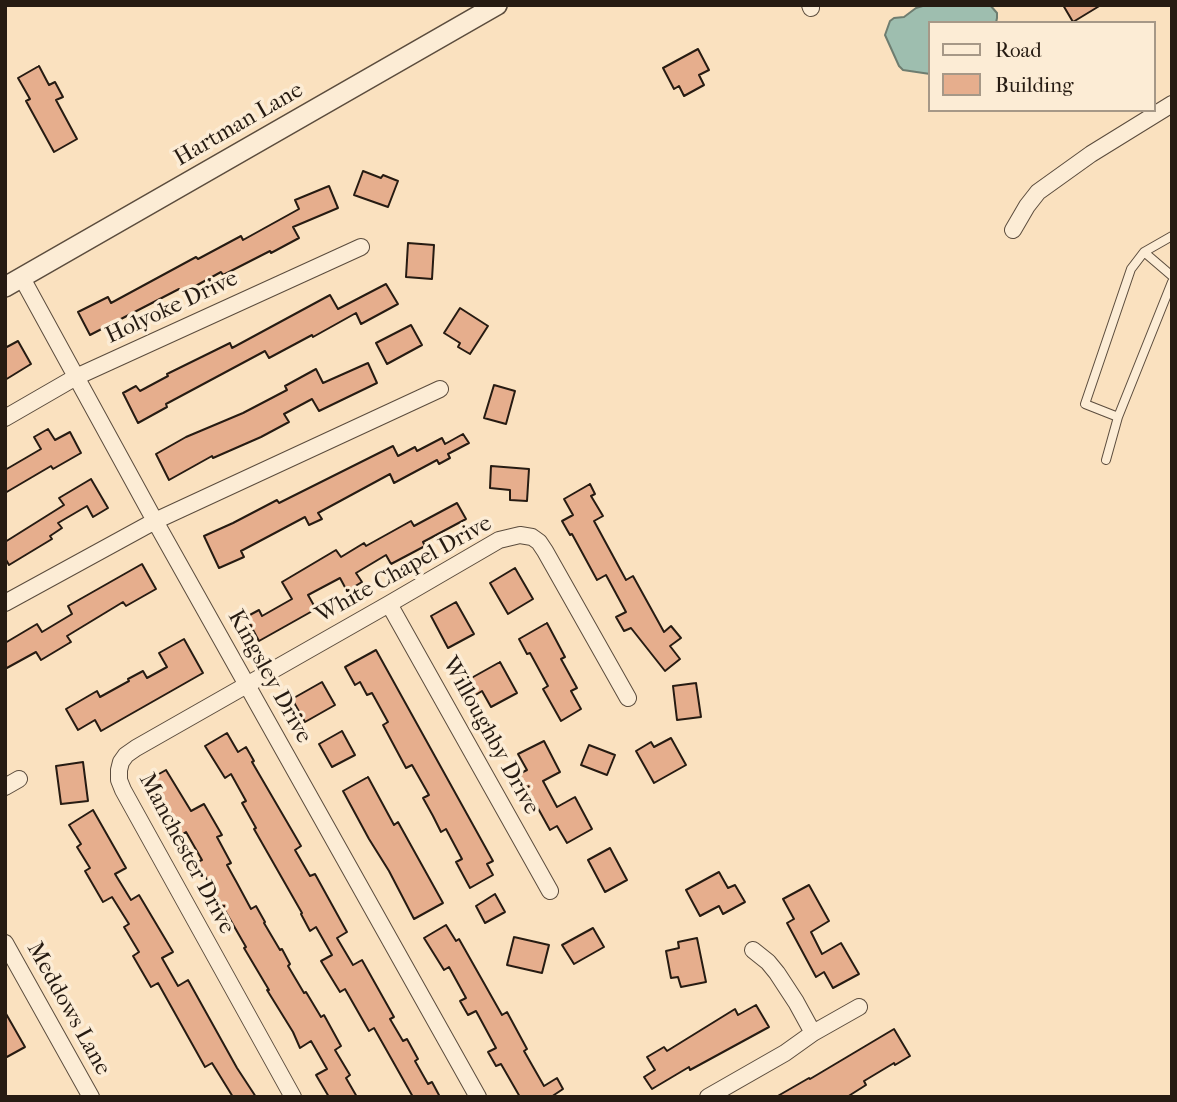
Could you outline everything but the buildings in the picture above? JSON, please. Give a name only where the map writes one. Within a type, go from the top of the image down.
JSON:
[{"type":"street","name":"Hartman Lane","points":[[13,282],[497,5]]},
{"type":"street","points":[[1013,230],[1038,192],[1091,153],[1172,104]]},
{"type":"street","name":"Holyoke Drive","points":[[5,418],[76,377],[361,247]]},
{"type":"street","name":"Kingsley Drive","points":[[13,282],[76,377],[478,1097]]},
{"type":"street","points":[[5,604],[155,521],[440,389]]},
{"type":"street","name":"White Chapel Drive","points":[[247,685],[499,540],[520,535],[532,537],[545,551],[628,698]]},
{"type":"street","name":"Willoughby Drive","points":[[389,604],[550,891]]},
{"type":"street","name":"Manchester Drive","points":[[247,685],[135,748],[121,762],[119,780],[293,1097]]},
{"type":"street","name":"Meddows Lane","points":[[5,943],[91,1097]]},
{"type":"street","points":[[753,950],[777,973],[813,1032]]},
{"type":"street","points":[[708,1097],[859,1007]]},
{"type":"lane","points":[[1118,417],[1085,404],[1131,269],[1144,252],[1172,236]]},
{"type":"lane","points":[[1144,252],[1172,276]]},
{"type":"lane","points":[[1106,460],[1118,417],[1172,282]]},
{"type":"shaded area","points":[[926,5],[990,5],[997,13],[996,21],[928,21],[928,74],[903,70],[885,35],[890,21],[904,17],[916,8]]}]
